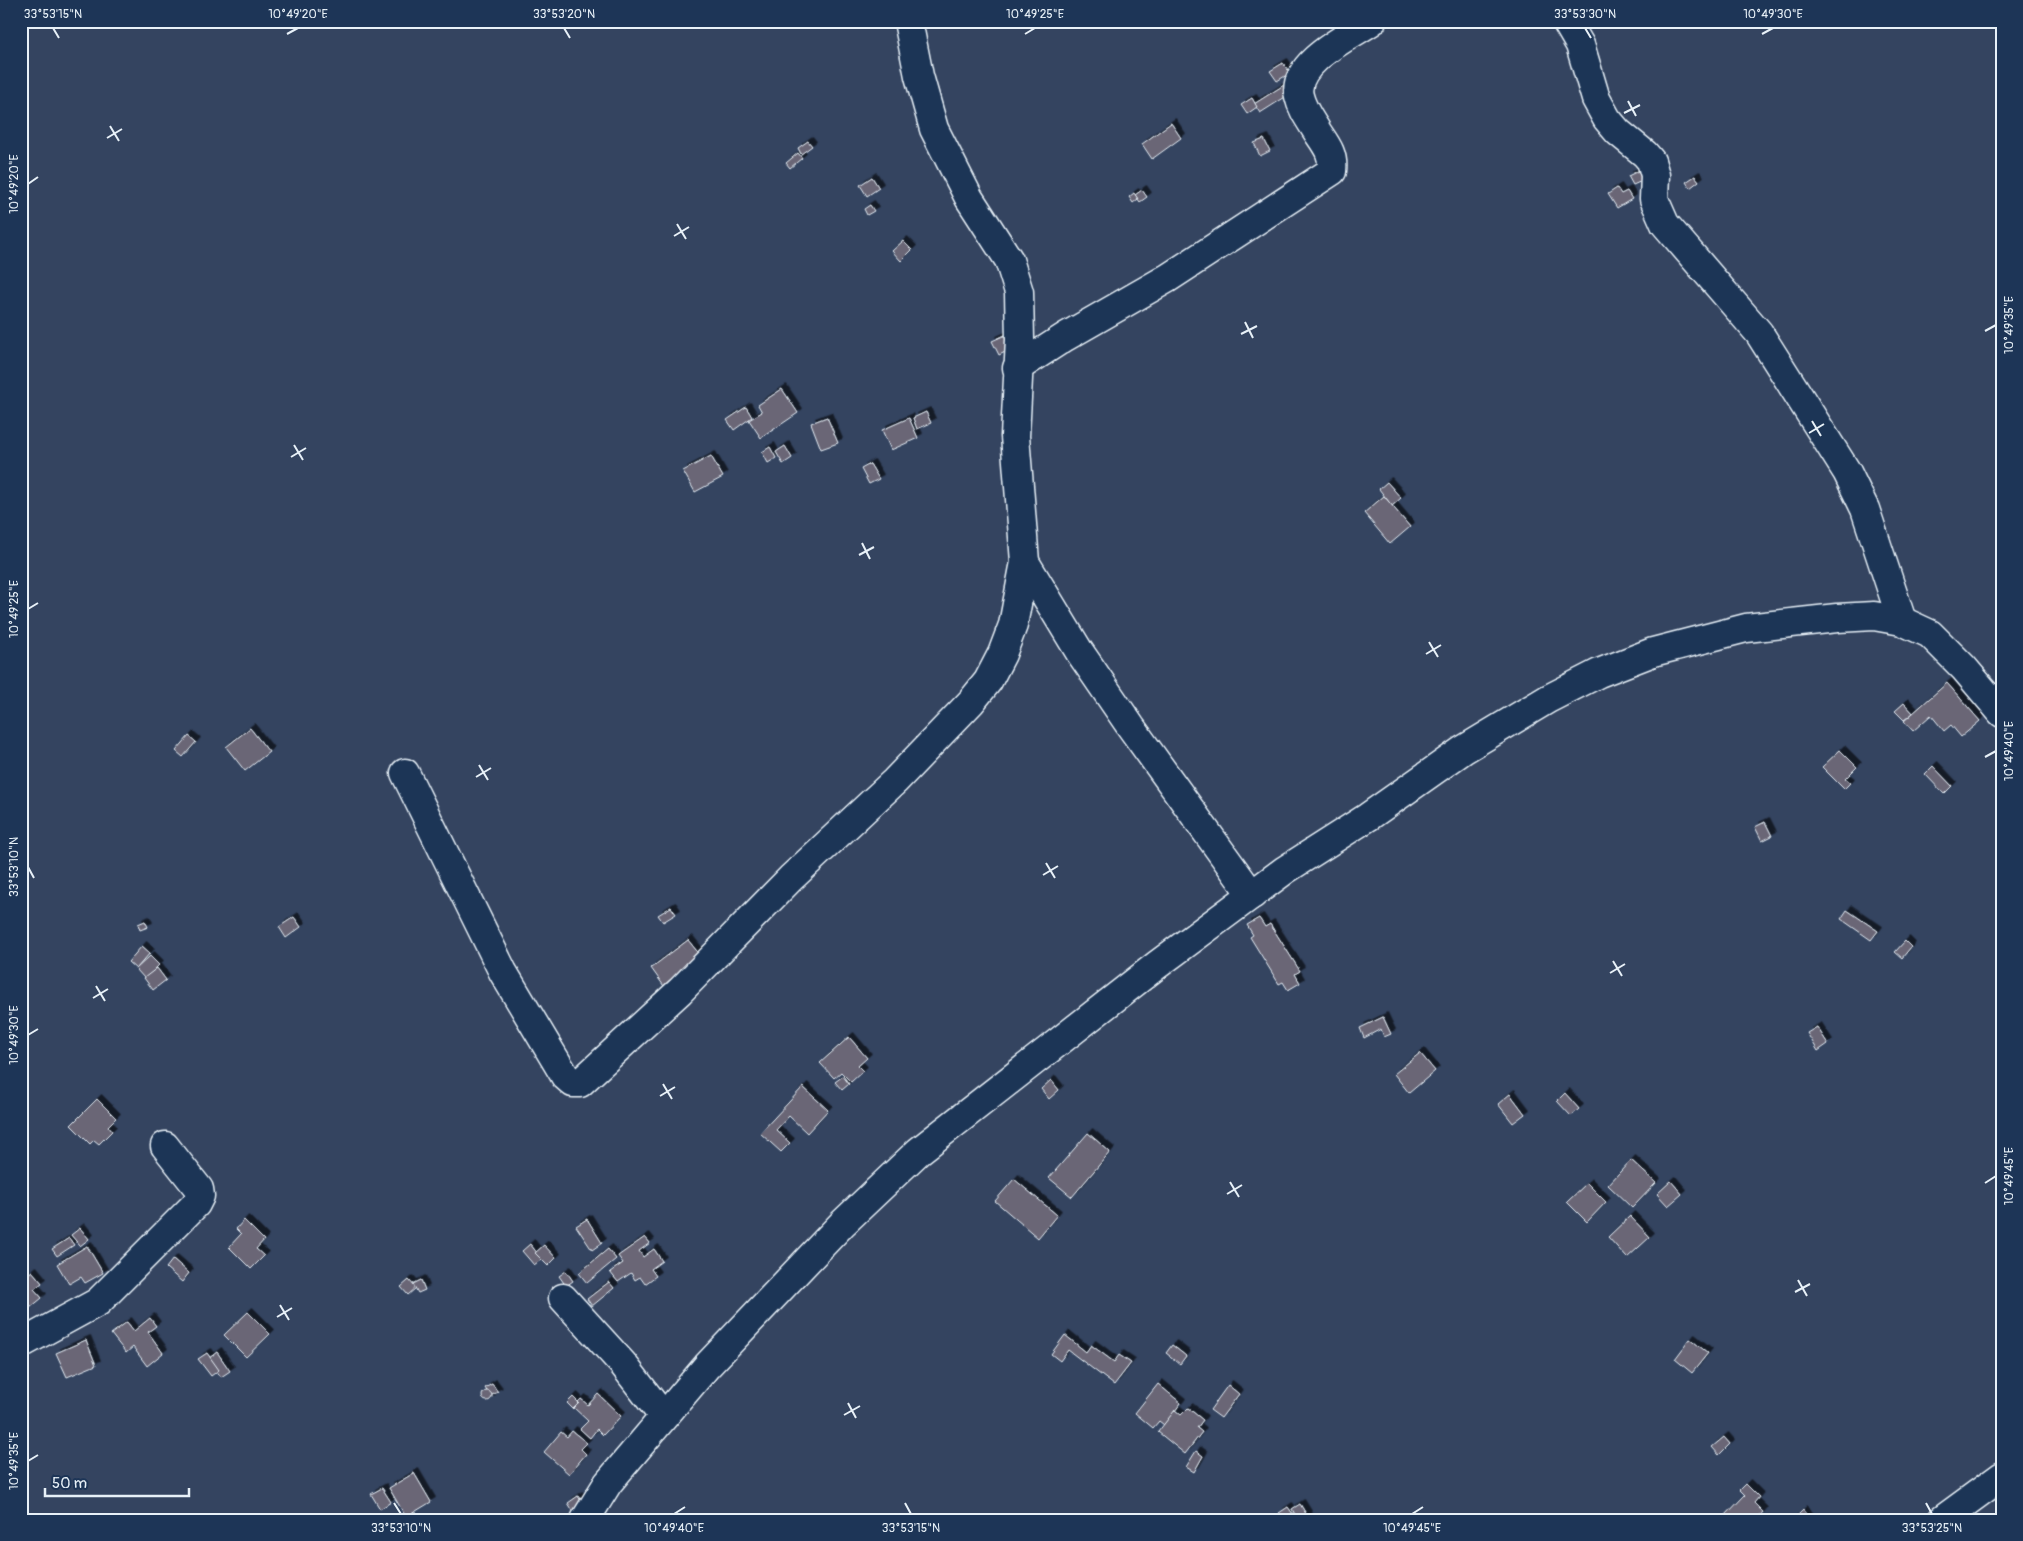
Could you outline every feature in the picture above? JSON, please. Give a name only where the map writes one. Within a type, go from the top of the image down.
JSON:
[{"type":"street","points":[[404,773],[503,972],[565,1076],[573,1083],[580,1082],[680,991],[791,878],[895,781],[971,702],[988,681],[1002,654],[1013,625],[1025,562],[1015,436],[1017,368],[1020,340],[1019,292],[1009,260],[969,198],[934,129],[919,76],[908,21]]},
{"type":"street","points":[[1017,368],[1065,337],[1168,278],[1332,171],[1333,160],[1304,110],[1298,94],[1299,83],[1305,69],[1317,57],[1372,21]]},
{"type":"street","points":[[1566,21],[1580,45],[1596,100],[1607,119],[1618,132],[1651,161],[1655,175],[1654,198],[1665,224],[1759,333],[1847,472],[1865,509],[1902,620]]},
{"type":"street","points":[[1025,562],[1079,651],[1125,719],[1252,895]]},
{"type":"street","points":[[585,1520],[608,1483],[664,1416],[760,1308],[842,1224],[918,1151],[1157,965],[1285,870],[1368,817],[1463,750],[1548,698],[1599,673],[1653,652],[1746,628],[1874,616],[1902,620],[1930,634],[1964,668],[2002,713]]},
{"type":"street","points":[[21,1344],[98,1302],[196,1204],[200,1196],[199,1189],[165,1146]]},
{"type":"street","points":[[563,1298],[623,1364],[664,1416]]},
{"type":"street","points":[[1942,1520],[2002,1476]]},
{"type":"building","points":[[1283,63],[1290,73],[1277,81],[1270,71]]},
{"type":"building","points":[[1284,85],[1290,94],[1260,113],[1254,104]]},
{"type":"building","points":[[1252,98],[1257,107],[1247,114],[1241,105]]},
{"type":"building","points":[[1171,123],[1181,138],[1152,159],[1142,144]]},
{"type":"building","points":[[1264,139],[1270,151],[1260,156],[1254,143]]},
{"type":"building","points":[[808,141],[812,146],[801,154],[798,148]]},
{"type":"building","points":[[798,153],[802,158],[790,168],[786,163]]},
{"type":"building","points":[[1648,166],[1653,176],[1633,185],[1628,176]]},
{"type":"building","points":[[1695,176],[1699,181],[1690,188],[1686,182]]},
{"type":"building","points":[[872,177],[879,188],[867,196],[860,185]]},
{"type":"building","points":[[1617,188],[1621,194],[1627,191],[1632,199],[1617,208],[1608,194]]},
{"type":"building","points":[[1142,190],[1147,197],[1140,202],[1135,195]]},
{"type":"building","points":[[1134,193],[1138,199],[1133,203],[1129,197]]},
{"type":"building","points":[[870,205],[874,211],[867,215],[864,209]]},
{"type":"building","points":[[903,241],[912,250],[901,261],[892,251]]},
{"type":"building","points":[[1014,331],[1020,345],[999,355],[992,341]]},
{"type":"building","points":[[782,389],[798,413],[761,438],[749,420],[762,412],[758,405]]},
{"type":"building","points":[[746,407],[752,417],[734,430],[727,420]]},
{"type":"building","points":[[926,412],[931,423],[917,429],[913,418]]},
{"type":"building","points":[[827,417],[838,443],[821,449],[811,423]]},
{"type":"building","points":[[909,418],[918,438],[891,450],[882,430]]},
{"type":"building","points":[[785,446],[792,458],[783,464],[776,452]]},
{"type":"building","points":[[770,447],[776,458],[768,463],[762,452]]},
{"type":"building","points":[[711,456],[723,477],[695,492],[683,471]]},
{"type":"building","points":[[870,464],[879,479],[869,484],[861,469]]},
{"type":"building","points":[[1387,482],[1401,498],[1392,506],[1379,489]]},
{"type":"building","points":[[1384,496],[1410,527],[1390,544],[1364,513]]},
{"type":"building","points":[[1947,683],[1980,721],[1961,737],[1951,725],[1944,731],[1931,715],[1913,731],[1904,721]]},
{"type":"building","points":[[1904,703],[1913,713],[1904,720],[1895,711]]},
{"type":"building","points":[[250,728],[269,752],[245,771],[226,747]]},
{"type":"building","points":[[189,736],[196,742],[183,757],[176,751]]},
{"type":"building","points":[[1840,750],[1857,767],[1845,779],[1850,783],[1844,789],[1822,767]]},
{"type":"building","points":[[1933,766],[1952,786],[1944,794],[1925,774]]},
{"type":"building","points":[[1765,822],[1772,836],[1762,841],[1755,827]]},
{"type":"building","points":[[671,907],[676,914],[663,922],[658,915]]},
{"type":"building","points":[[1847,910],[1878,931],[1871,940],[1841,919]]},
{"type":"building","points":[[294,917],[301,927],[286,938],[279,927]]},
{"type":"building","points":[[1259,918],[1265,927],[1270,924],[1300,971],[1295,974],[1300,983],[1288,990],[1283,982],[1279,984],[1250,937],[1253,935],[1247,925]]},
{"type":"building","points":[[145,921],[148,927],[140,930],[138,924]]},
{"type":"building","points":[[688,940],[704,960],[666,989],[651,968]]},
{"type":"building","points":[[1905,941],[1911,947],[1902,958],[1895,952]]},
{"type":"building","points":[[142,946],[150,953],[136,969],[128,962]]},
{"type":"building","points":[[150,956],[159,965],[145,979],[136,969]]},
{"type":"building","points":[[157,968],[166,980],[153,990],[144,978]]},
{"type":"building","points":[[1383,1017],[1391,1034],[1384,1037],[1381,1029],[1364,1038],[1360,1028]]},
{"type":"building","points":[[1817,1027],[1828,1044],[1818,1051],[1807,1033]]},
{"type":"building","points":[[849,1037],[867,1058],[858,1066],[863,1071],[851,1082],[841,1072],[834,1078],[820,1063]]},
{"type":"building","points":[[1420,1053],[1435,1071],[1409,1093],[1394,1074]]},
{"type":"building","points":[[843,1076],[849,1084],[842,1090],[835,1082]]},
{"type":"building","points":[[1051,1080],[1059,1090],[1049,1099],[1041,1089]]},
{"type":"building","points":[[803,1087],[828,1110],[807,1133],[789,1116],[776,1130],[790,1143],[781,1152],[760,1133]]},
{"type":"building","points":[[1565,1093],[1579,1109],[1571,1116],[1557,1101]]},
{"type":"building","points":[[1510,1094],[1525,1114],[1513,1123],[1498,1104]]},
{"type":"building","points":[[97,1099],[116,1118],[108,1126],[112,1131],[99,1144],[94,1140],[90,1144],[71,1125]]},
{"type":"building","points":[[1088,1133],[1110,1152],[1072,1197],[1049,1178]]},
{"type":"building","points":[[1631,1160],[1656,1183],[1632,1208],[1608,1185]]},
{"type":"building","points":[[1014,1179],[1057,1215],[1038,1238],[995,1201]]},
{"type":"building","points":[[1671,1181],[1682,1194],[1668,1206],[1657,1194]]},
{"type":"building","points":[[1587,1183],[1606,1202],[1587,1222],[1567,1202]]},
{"type":"building","points":[[1630,1216],[1650,1237],[1627,1258],[1608,1237]]},
{"type":"building","points":[[587,1219],[602,1243],[592,1250],[576,1226]]},
{"type":"building","points":[[244,1220],[264,1240],[256,1249],[264,1256],[251,1269],[229,1247],[241,1234],[236,1229]]},
{"type":"building","points":[[80,1228],[89,1239],[80,1246],[71,1235]]},
{"type":"building","points":[[645,1237],[650,1243],[639,1251],[643,1257],[654,1249],[662,1261],[651,1269],[656,1276],[645,1284],[640,1277],[635,1280],[631,1273],[618,1282],[610,1272],[623,1263],[618,1256]]},
{"type":"building","points":[[69,1238],[74,1245],[57,1256],[52,1249]]},
{"type":"building","points":[[530,1244],[542,1259],[534,1265],[522,1251]]},
{"type":"building","points":[[544,1245],[556,1258],[548,1266],[535,1253]]},
{"type":"building","points":[[87,1246],[103,1273],[85,1283],[81,1277],[69,1284],[57,1264]]},
{"type":"building","points":[[608,1249],[616,1259],[587,1283],[579,1273]]},
{"type":"building","points":[[173,1259],[189,1273],[182,1282],[166,1268]]},
{"type":"building","points":[[32,1271],[42,1283],[34,1289],[42,1298],[25,1312],[21,1307],[21,1280]]},
{"type":"building","points":[[566,1271],[573,1281],[566,1286],[559,1276]]},
{"type":"building","points":[[409,1280],[416,1288],[408,1295],[401,1287]]},
{"type":"building","points":[[421,1280],[425,1290],[418,1293],[413,1284]]},
{"type":"building","points":[[609,1282],[614,1288],[592,1306],[587,1299]]},
{"type":"building","points":[[248,1312],[270,1334],[246,1357],[224,1335]]},
{"type":"building","points":[[150,1318],[156,1326],[148,1332],[163,1353],[147,1366],[133,1347],[126,1353],[111,1334],[127,1322],[134,1331]]},
{"type":"building","points":[[1065,1335],[1086,1352],[1091,1345],[1114,1362],[1119,1355],[1131,1363],[1114,1385],[1068,1350],[1060,1361],[1051,1354]]},
{"type":"building","points":[[1690,1339],[1708,1353],[1692,1373],[1675,1359]]},
{"type":"building","points":[[86,1340],[96,1365],[67,1377],[56,1353]]},
{"type":"building","points":[[1172,1345],[1186,1356],[1180,1364],[1166,1353]]},
{"type":"building","points":[[217,1352],[230,1371],[221,1377],[208,1359]]},
{"type":"building","points":[[207,1353],[219,1370],[211,1376],[198,1359]]},
{"type":"building","points":[[492,1384],[498,1392],[490,1396],[485,1388]]},
{"type":"building","points":[[1158,1384],[1181,1403],[1164,1425],[1159,1421],[1153,1428],[1135,1413]]},
{"type":"building","points":[[1228,1385],[1239,1394],[1221,1418],[1210,1410]]},
{"type":"building","points":[[487,1391],[492,1396],[487,1401],[482,1396]]},
{"type":"building","points":[[598,1394],[621,1416],[603,1435],[597,1429],[590,1438],[580,1429],[588,1421],[573,1407],[581,1399],[588,1405]]},
{"type":"building","points":[[573,1397],[579,1403],[573,1409],[567,1403]]},
{"type":"building","points":[[1188,1408],[1203,1420],[1197,1428],[1202,1432],[1185,1454],[1158,1432],[1175,1410],[1181,1415]]},
{"type":"building","points":[[572,1431],[587,1443],[581,1449],[586,1454],[569,1474],[544,1452],[561,1432],[567,1437]]},
{"type":"building","points":[[1724,1437],[1730,1444],[1719,1455],[1712,1447]]},
{"type":"building","points":[[1196,1451],[1203,1456],[1194,1472],[1186,1467]]},
{"type":"building","points":[[414,1473],[431,1502],[406,1517],[389,1488]]},
{"type":"building","points":[[1746,1484],[1759,1497],[1754,1503],[1763,1512],[1756,1520],[1725,1520],[1723,1518],[1745,1495],[1740,1490]]},
{"type":"building","points":[[382,1488],[391,1502],[380,1509],[371,1494]]},
{"type":"building","points":[[578,1496],[587,1510],[577,1517],[568,1503]]},
{"type":"building","points":[[1300,1504],[1308,1517],[1304,1520],[1298,1520],[1292,1509]]},
{"type":"building","points":[[1288,1507],[1297,1520],[1283,1520],[1279,1513]]},
{"type":"building","points":[[1803,1510],[1810,1520],[1793,1520]]}]
